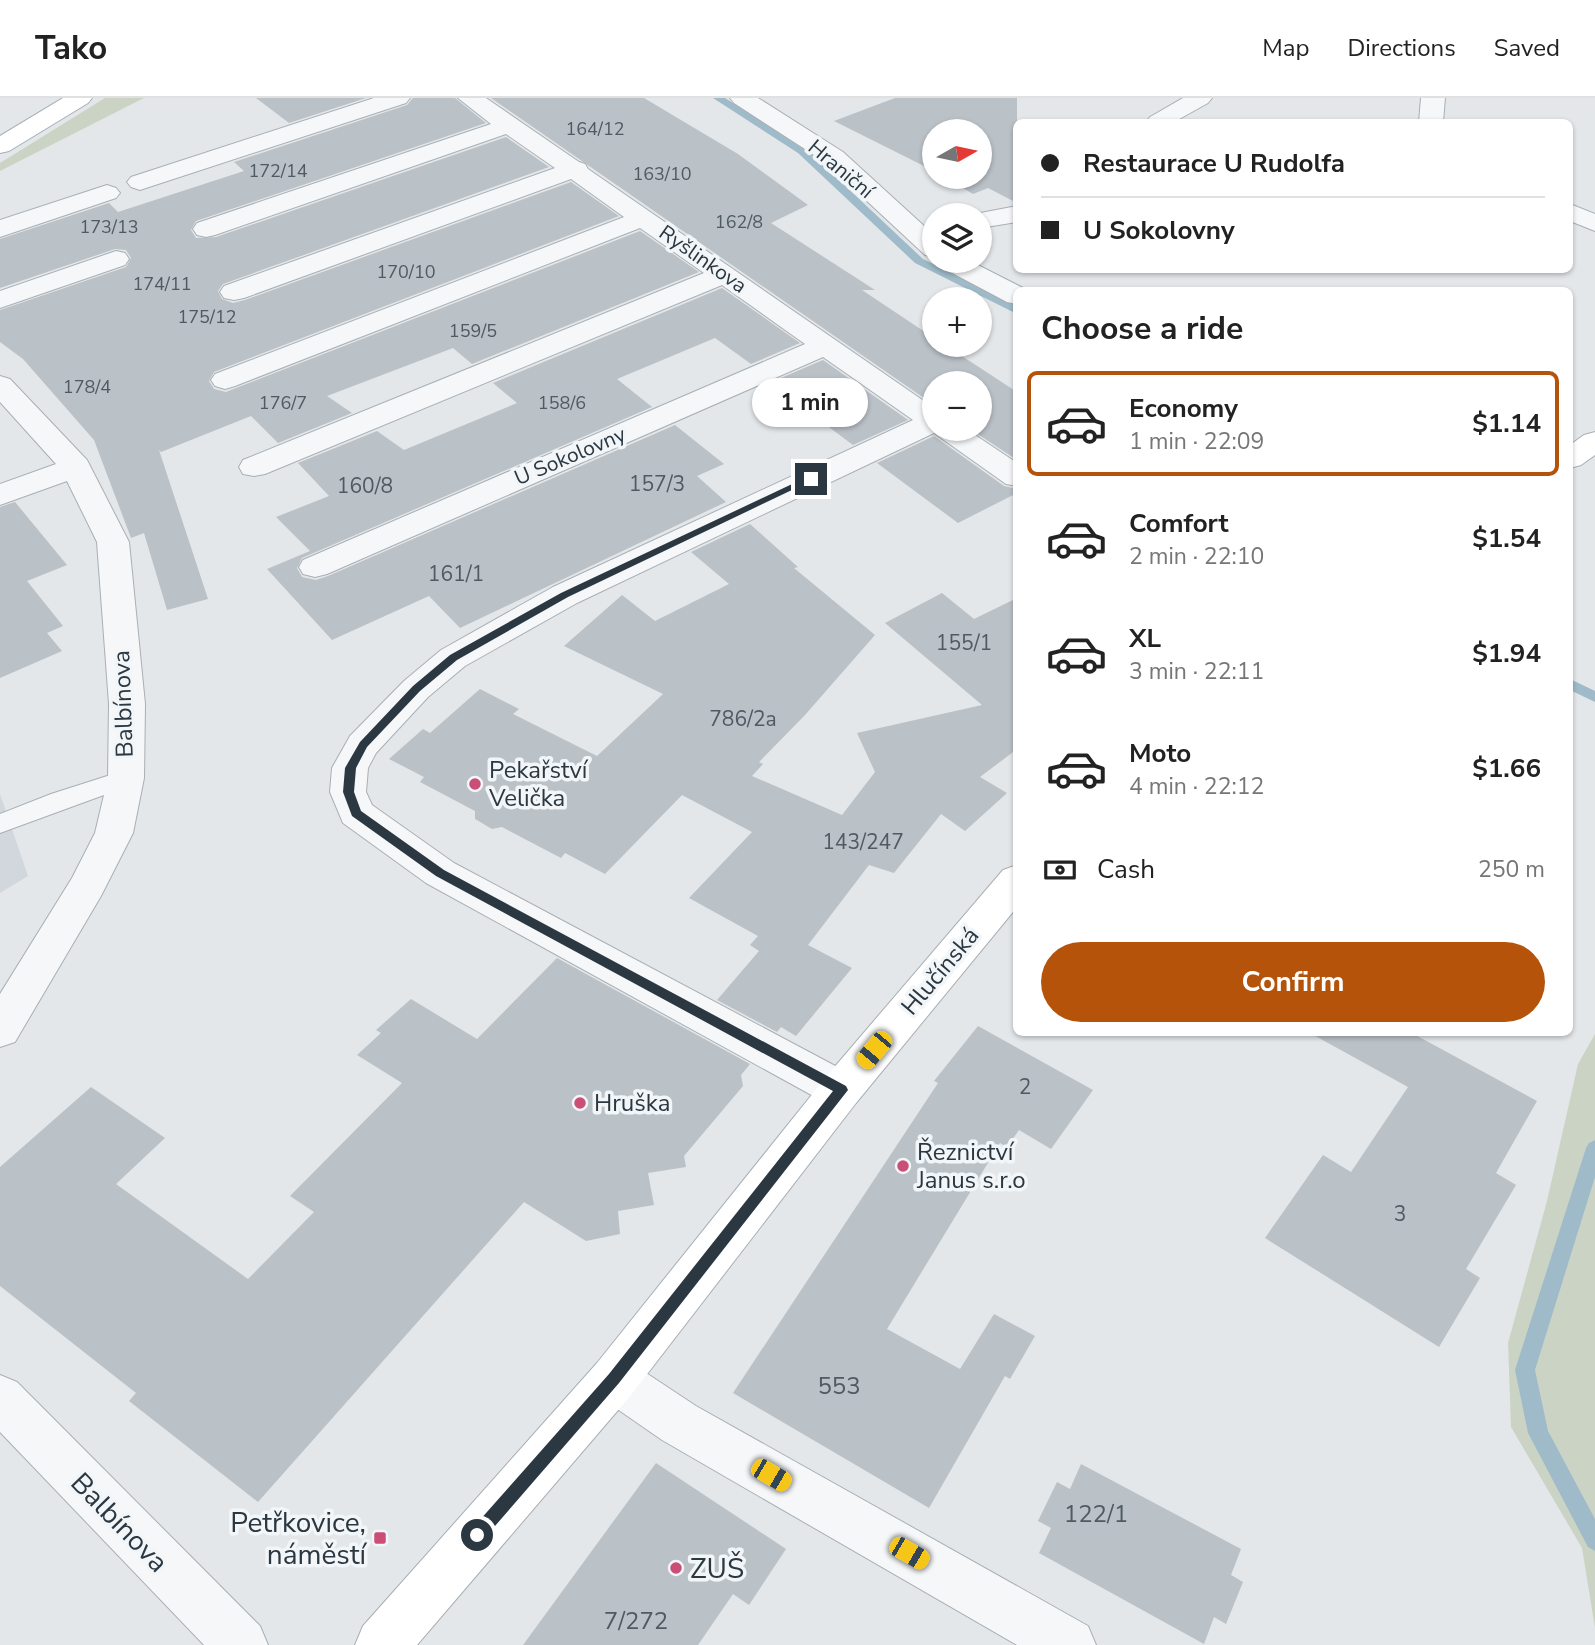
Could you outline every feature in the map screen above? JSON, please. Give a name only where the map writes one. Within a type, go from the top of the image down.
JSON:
[{"type":"street","points":[[0,146],[80,98]]},
{"type":"street","points":[[141,182],[398,98]]},
{"type":"street","name":"Ryšlinkova","points":[[470,98],[576,169],[922,413]]},
{"type":"street","name":"Hraniční","points":[[742,98],[834,157],[922,239]]},
{"type":"street","points":[[1163,119],[1200,98]]},
{"type":"street","points":[[1431,119],[1433,98]]},
{"type":"street","points":[[206,229],[510,125]]},
{"type":"street","points":[[234,292],[576,169]]},
{"type":"street","points":[[0,229],[107,193]]},
{"type":"street","points":[[1573,213],[1595,223]]},
{"type":"street","points":[[992,218],[1013,215]]},
{"type":"street","points":[[225,380],[644,218]]},
{"type":"street","points":[[900,220],[922,220]]},
{"type":"street","points":[[0,300],[116,259]]},
{"type":"street","points":[[973,273],[1013,294]]},
{"type":"street","points":[[254,467],[726,274]]},
{"type":"street","name":"U Sokolovny","points":[[315,567],[824,346]]},
{"type":"street","name":"Balbínova","points":[[0,386],[76,467],[113,542],[127,704],[126,778],[114,833],[87,886],[0,1030]]},
{"type":"street","points":[[841,1090],[440,873],[356,813],[348,792],[350,768],[363,745],[416,688],[453,658],[565,595],[922,427]]},
{"type":"street","points":[[964,441],[1013,474]]},
{"type":"street","points":[[1573,457],[1595,441]]},
{"type":"street","points":[[0,495],[76,467]]},
{"type":"street","name":"Hlučínská","points":[[382,1645],[614,1379],[841,1090],[1013,885]]},
{"type":"street","points":[[614,1379],[679,1423],[1069,1645]]},
{"type":"street","name":"Balbínova","points":[[0,1398],[241,1645]]},
{"type":"lane","points":[[0,824],[59,800],[126,778]]},
{"type":"shaded area","points":[[0,794],[28,876],[0,893]]},
{"type":"green space","points":[[105,98],[144,98],[0,171],[0,163]]},
{"type":"green space","points":[[1595,1034],[1595,1628],[1582,1548],[1511,1427],[1508,1343],[1547,1201],[1578,1064]]},
{"type":"building","points":[[256,98],[366,98],[289,123]]},
{"type":"building","points":[[413,98],[455,98],[486,123],[196,221],[191,230],[196,238],[216,237],[506,137],[549,167],[223,284],[218,291],[222,299],[233,303],[245,300],[571,182],[619,216],[214,372],[209,381],[214,389],[226,392],[640,231],[699,272],[472,364],[453,348],[327,396],[352,413],[278,443],[251,416],[161,452],[159,450],[208,599],[167,610],[144,533],[131,538],[94,440],[23,359],[0,342],[0,310],[126,267],[131,258],[126,250],[115,249],[0,288],[0,239],[109,203],[118,212],[244,171],[234,162],[407,105]]},
{"type":"building","points":[[491,98],[644,98],[738,154],[808,205],[771,223],[875,290],[862,290],[922,330],[922,357],[963,357],[985,371],[922,371],[922,397]]},
{"type":"building","points":[[895,98],[1017,98],[1017,119],[1013,119],[1013,201],[990,189],[992,119],[922,119],[922,165],[834,121]]},
{"type":"building","points":[[964,189],[986,189],[973,194]]},
{"type":"building","points":[[722,288],[800,343],[751,364],[715,338],[617,379],[652,407],[302,558],[297,568],[302,577],[316,580],[328,576],[675,425],[724,464],[697,476],[726,502],[460,628],[429,596],[332,640],[267,569],[310,551],[276,517],[329,496],[298,463],[377,431],[404,450],[517,403],[493,383]]},
{"type":"building","points":[[823,360],[908,420],[853,445],[798,404],[802,402],[774,381]]},
{"type":"building","points":[[992,376],[1013,389],[1013,457],[988,441],[992,441]]},
{"type":"building","points":[[923,441],[941,441],[1004,486],[1013,488],[1013,495],[958,523],[877,463]]},
{"type":"building","points":[[15,502],[67,565],[27,581],[63,626],[47,633],[62,651],[0,678],[0,507]]},
{"type":"building","points":[[750,524],[798,567],[794,568],[875,635],[805,715],[759,762],[763,764],[752,776],[842,815],[875,772],[857,733],[982,705],[885,623],[942,593],[974,619],[1013,600],[1013,752],[980,777],[1007,793],[965,831],[941,814],[894,873],[869,865],[808,945],[852,968],[796,1036],[781,1027],[777,1032],[717,1000],[759,951],[750,945],[758,936],[689,898],[752,832],[682,795],[605,874],[565,853],[561,858],[502,827],[492,829],[475,819],[475,811],[420,782],[424,777],[389,759],[423,729],[430,733],[480,689],[519,709],[513,714],[597,756],[663,694],[564,646],[622,595],[655,621],[729,584],[691,552]]},
{"type":"building","points":[[557,958],[750,1064],[741,1075],[743,1086],[684,1156],[686,1167],[648,1173],[654,1205],[618,1211],[620,1234],[586,1241],[524,1202],[258,1502],[129,1401],[136,1393],[0,1286],[0,1167],[91,1087],[165,1138],[116,1184],[248,1279],[314,1212],[290,1196],[402,1083],[357,1055],[381,1033],[376,1030],[411,999],[477,1039]]},
{"type":"building","points":[[978,1026],[1093,1090],[1051,1149],[1019,1130],[1007,1147],[1000,1143],[887,1329],[960,1369],[994,1314],[1035,1336],[1010,1379],[1005,1376],[929,1508],[733,1393],[938,1083],[934,1081]]},
{"type":"building","points":[[1315,1036],[1417,1036],[1537,1101],[1496,1173],[1516,1185],[1466,1269],[1480,1278],[1439,1347],[1265,1238],[1323,1155],[1351,1172],[1408,1087]]},
{"type":"building","name":"ZUŠ","points":[[656,1463],[786,1549],[749,1605],[733,1594],[698,1645],[523,1645]]},
{"type":"building","points":[[1081,1464],[1241,1549],[1231,1575],[1243,1582],[1226,1624],[1214,1617],[1204,1644],[1039,1553],[1051,1528],[1038,1521],[1057,1482],[1070,1489]]},
{"type":"waterway","points":[[718,98],[802,151],[919,261],[1013,309]]},
{"type":"waterway","points":[[1573,686],[1595,697]]},
{"type":"waterway","points":[[1595,1148],[1525,1370],[1538,1433],[1595,1540]]},
{"type":"place","name":"Pekařství Velička","points":[[475,784]]},
{"type":"place","name":"Hruška","points":[[580,1103]]},
{"type":"place","name":"Řeznictví Janus s.r.o","points":[[903,1166]]},
{"type":"place","name":"Petřkovice, náměstí","points":[[380,1538]]},
{"type":"place","name":"ZUŠ","points":[[676,1568]]},
{"type":"route","points":[[477,1535],[614,1379],[841,1090],[440,873],[356,813],[348,792],[350,768],[363,745],[416,688],[453,658],[565,595],[811,479]]}]
